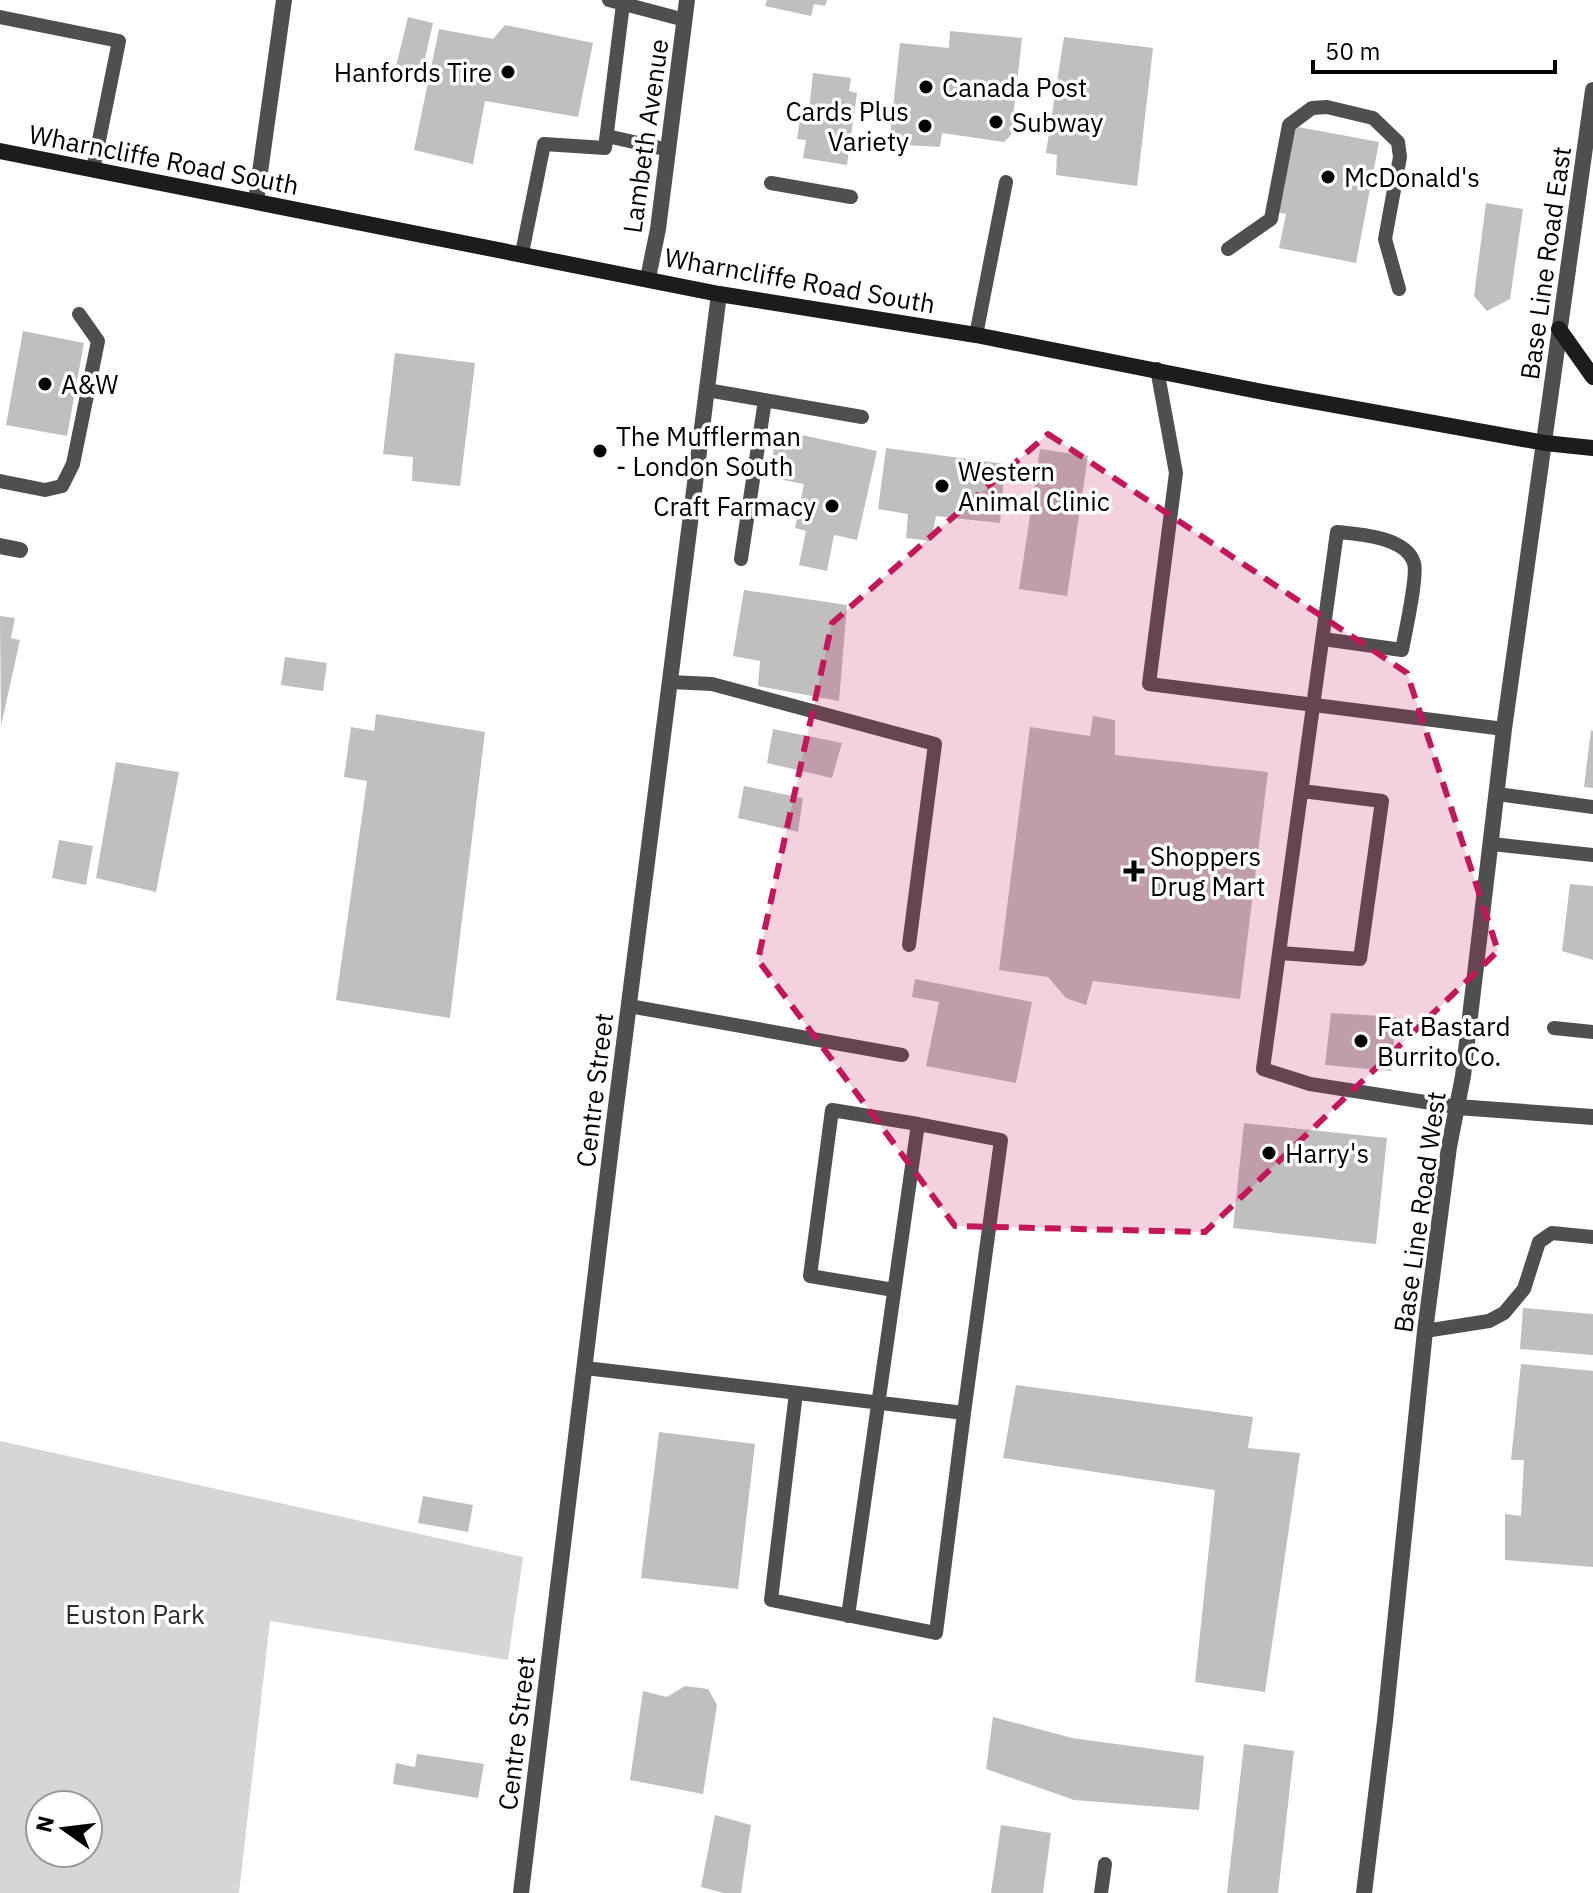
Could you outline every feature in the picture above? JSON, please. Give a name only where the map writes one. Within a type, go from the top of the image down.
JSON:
[{"type":"main road","name":"Wharncliffe Road South","points":[[0,151],[719,294],[976,335],[1263,392],[1545,443],[1593,448]]},
{"type":"main road","points":[[1559,329],[1593,377]]},
{"type":"street","points":[[256,201],[284,0]]},
{"type":"street","name":"Lambeth Avenue","points":[[648,278],[669,150],[687,0]]},
{"type":"street","name":"Base Line Road East","points":[[1545,443],[1593,90]]},
{"type":"street","name":"Centre Street","points":[[521,1893],[719,294]]},
{"type":"street","name":"Base Line Road West","points":[[1364,1893],[1425,1331],[1449,1147],[1463,1076],[1504,729],[1545,443]]},
{"type":"street","points":[[0,546],[20,550]]},
{"type":"street","points":[[1457,1107],[1593,1117]]},
{"type":"lane","points":[[522,253],[544,144],[605,148],[616,2],[685,20]]},
{"type":"lane","points":[[0,17],[119,41],[93,170]]},
{"type":"lane","points":[[1228,249],[1271,219],[1289,125],[1312,108],[1327,107],[1373,118],[1398,142],[1400,157],[1385,239],[1399,289]]},
{"type":"lane","points":[[607,136],[669,150]]},
{"type":"lane","points":[[1579,193],[1593,180]]},
{"type":"lane","points":[[976,335],[1006,182]]},
{"type":"lane","points":[[771,183],[851,197]]},
{"type":"lane","points":[[0,481],[45,490],[54,488],[62,486],[73,464],[98,341],[79,314]]},
{"type":"lane","points":[[1157,369],[1176,473],[1149,684],[1504,729]]},
{"type":"lane","points":[[707,390],[862,417]]},
{"type":"lane","points":[[741,559],[765,400]]},
{"type":"lane","points":[[1323,639],[1402,650],[1415,565],[1407,550],[1373,535],[1337,532],[1263,1069],[1310,1084],[1457,1107]]},
{"type":"lane","points":[[670,682],[712,684],[935,744],[909,945]]},
{"type":"lane","points":[[1280,953],[1360,959],[1382,801],[1302,791]]},
{"type":"lane","points":[[1497,794],[1593,807]]},
{"type":"lane","points":[[1492,844],[1593,855]]},
{"type":"lane","points":[[629,1006],[902,1055]]},
{"type":"lane","points":[[1554,1028],[1593,1032]]},
{"type":"lane","points":[[796,1393],[771,1600],[936,1633],[1001,1140],[832,1110],[810,1276],[894,1290]]},
{"type":"lane","points":[[848,1616],[918,1124]]},
{"type":"lane","points":[[1425,1331],[1489,1321],[1504,1313],[1524,1289],[1539,1242],[1552,1233],[1593,1237]]},
{"type":"lane","points":[[585,1368],[964,1413]]},
{"type":"lane","points":[[1101,1893],[1105,1864]]},
{"type":"highlighted area","points":[[1048,434],[1407,673],[1498,951],[1205,1232],[955,1226],[758,960],[832,623]]},
{"type":"green space","name":"Euston Park","points":[[0,1441],[523,1557],[508,1660],[270,1621],[239,1893],[0,1893]]},
{"type":"building","points":[[767,0],[827,0],[825,6],[814,4],[811,16],[765,6]]},
{"type":"building","points":[[408,17],[433,23],[421,76],[395,71]]},
{"type":"building","name":"Hanfords Tire","points":[[505,25],[593,43],[578,117],[485,101],[473,164],[414,150],[439,29],[493,39]]},
{"type":"building","points":[[950,31],[1022,38],[1011,135],[1004,142],[942,133],[940,147],[889,144],[900,43],[949,48]]},
{"type":"building","points":[[1064,37],[1153,48],[1137,186],[1056,175],[1057,155],[1046,153]]},
{"type":"building","points":[[813,73],[851,78],[849,91],[857,93],[847,165],[803,158],[806,140],[797,139],[800,119],[808,120]]},
{"type":"building","name":"McDonald's","points":[[1293,126],[1379,142],[1356,263],[1279,248],[1286,214],[1277,212]]},
{"type":"building","points":[[1486,203],[1523,209],[1510,299],[1487,311],[1474,296]]},
{"type":"building","name":"A&W","points":[[23,331],[84,343],[67,436],[6,425]]},
{"type":"building","points":[[395,353],[475,363],[460,486],[412,481],[413,457],[383,454]]},
{"type":"building","name":"Craft Farmacy","points":[[778,430],[877,451],[857,540],[834,535],[827,571],[799,565],[806,531],[795,528],[804,484],[768,477]]},
{"type":"building","name":"Western Animal Clinic","points":[[886,448],[1005,464],[1000,523],[936,516],[931,541],[906,538],[908,514],[878,509]]},
{"type":"building","points":[[1040,449],[1088,456],[1067,596],[1019,589]]},
{"type":"building","points":[[744,590],[847,605],[839,701],[758,686],[760,661],[733,656]]},
{"type":"building","points":[[0,616],[15,618],[11,638],[20,640],[1,726]]},
{"type":"building","points":[[285,657],[327,663],[323,691],[281,685]]},
{"type":"building","points":[[376,714],[485,732],[450,1018],[336,1000],[367,781],[344,777],[351,727],[374,731]]},
{"type":"building","name":"Shoppers Drug Mart","points":[[1093,716],[1115,720],[1115,755],[1268,772],[1240,999],[1093,981],[1086,1005],[1066,998],[1048,977],[999,970],[1030,727],[1090,736]]},
{"type":"building","points":[[773,729],[842,743],[832,778],[767,763]]},
{"type":"building","points":[[1593,731],[1593,788],[1584,787]]},
{"type":"building","points":[[116,762],[179,772],[156,892],[96,878]]},
{"type":"building","points":[[744,786],[803,798],[798,832],[738,818]]},
{"type":"building","points":[[59,840],[93,846],[86,885],[52,878]]},
{"type":"building","points":[[1570,884],[1593,886],[1593,960],[1562,951]]},
{"type":"building","points":[[915,979],[1032,1002],[1016,1083],[926,1066],[939,1002],[912,997]]},
{"type":"building","name":"Fat Bastard Burrito Co.","points":[[1331,1013],[1396,1017],[1391,1071],[1325,1065]]},
{"type":"building","points":[[1244,1123],[1387,1138],[1376,1244],[1233,1228]]},
{"type":"building","points":[[1523,1308],[1593,1314],[1593,1355],[1520,1349]]},
{"type":"building","points":[[1521,1364],[1593,1371],[1593,1567],[1505,1560],[1505,1514],[1521,1516],[1524,1460],[1511,1460]]},
{"type":"building","points":[[1016,1385],[1253,1417],[1248,1448],[1300,1453],[1265,1692],[1195,1682],[1215,1490],[1003,1458]]},
{"type":"building","points":[[659,1432],[755,1444],[738,1589],[641,1578]]},
{"type":"building","points":[[423,1496],[473,1505],[468,1532],[418,1523]]},
{"type":"building","points":[[685,1686],[708,1689],[717,1705],[703,1794],[630,1780],[643,1691],[667,1697]]},
{"type":"building","points":[[993,1717],[1072,1738],[1204,1756],[1199,1810],[1074,1800],[986,1769]]},
{"type":"building","points":[[1244,1744],[1294,1751],[1278,1893],[1227,1893]]},
{"type":"building","points":[[417,1754],[484,1764],[478,1798],[393,1784],[396,1763],[415,1767]]},
{"type":"building","points":[[715,1815],[751,1825],[741,1893],[724,1893],[701,1887]]},
{"type":"building","points":[[1001,1825],[1051,1833],[1043,1893],[991,1893]]},
{"type":"place","name":"Hanfords Tire","points":[[508,72]]},
{"type":"place","name":"Canada Post","points":[[926,87]]},
{"type":"place","name":"Subway","points":[[996,122]]},
{"type":"place","name":"Cards Plus Variety","points":[[925,126]]},
{"type":"place","name":"McDonald's","points":[[1328,177]]},
{"type":"place","name":"A&W","points":[[45,384]]},
{"type":"place","name":"The Mufflerman - London South","points":[[600,451]]},
{"type":"place","name":"Western Animal Clinic","points":[[942,486]]},
{"type":"place","name":"Craft Farmacy","points":[[832,506]]},
{"type":"place","name":"Shoppers Drug Mart","points":[[1134,871]]},
{"type":"place","name":"Fat Bastard Burrito Co.","points":[[1361,1041]]},
{"type":"place","name":"Harry's","points":[[1269,1153]]}]
